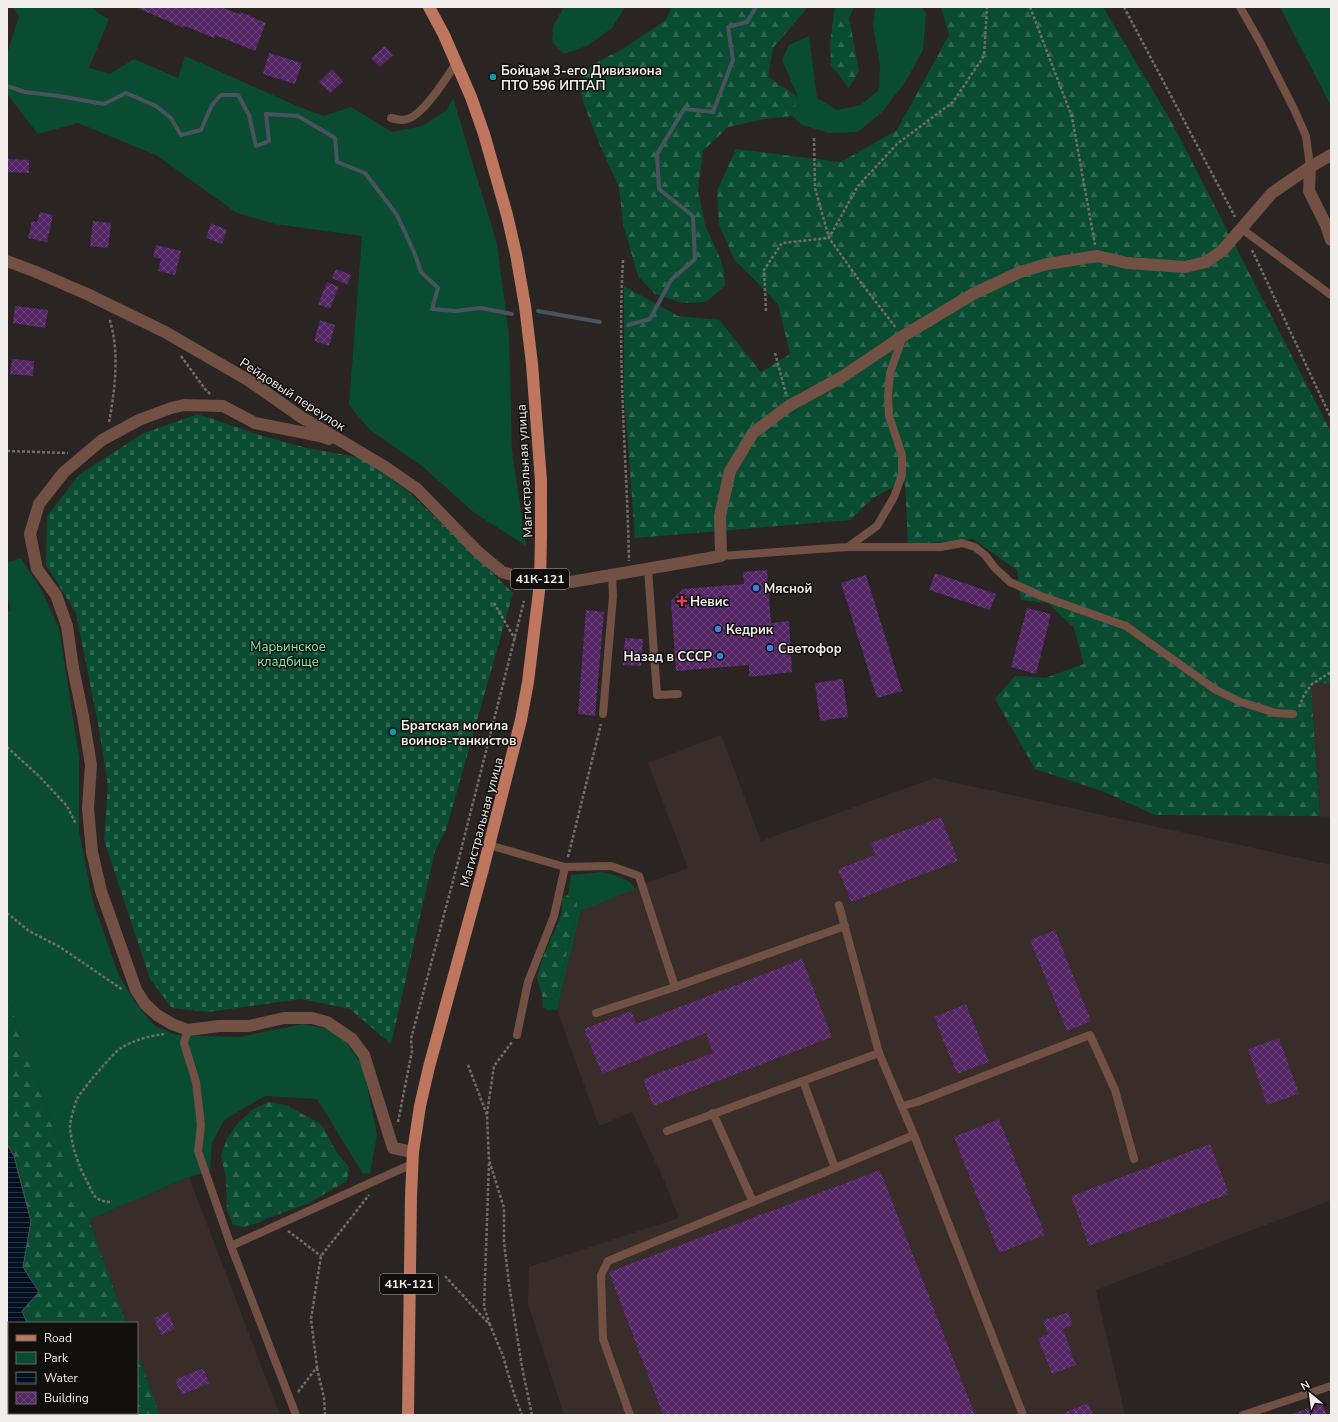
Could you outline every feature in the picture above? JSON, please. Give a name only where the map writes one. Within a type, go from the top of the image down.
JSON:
[{"type":"main road","name":"Магистральная улица","points":[[413,1158],[420,1106],[428,1067],[489,845],[521,720],[528,682],[534,581],[542,535],[541,481],[532,364],[525,306],[516,254],[497,178],[474,105],[444,35],[429,7]]},
{"type":"main road","name":"41К-121","points":[[408,1415],[409,1262],[413,1158]]},
{"type":"street","points":[[721,556],[720,516],[730,471],[753,433],[789,406],[842,377],[903,336],[973,294],[1020,272],[1046,264],[1098,256],[1127,264],[1185,267],[1206,262],[1222,251],[1272,193],[1310,167],[1331,155]]},
{"type":"street","points":[[1310,167],[1309,191],[1326,225],[1331,240]]},
{"type":"street","name":"Рейдовый переулок","points":[[7,261],[36,272],[165,332],[248,380],[301,417],[385,467],[417,489],[479,553],[502,572],[534,581],[571,582],[721,556]]},
{"type":"street","points":[[352,448],[320,436],[255,423],[223,406],[184,405],[172,408],[139,420],[102,440],[64,472],[39,504],[30,534],[37,569],[56,595],[67,626],[72,668],[83,716],[90,765],[88,808],[92,852],[101,891],[136,990],[145,1004],[157,1015],[172,1024],[188,1030],[219,1026],[249,1026],[284,1018],[312,1018],[327,1022],[352,1039],[364,1055],[393,1148],[413,1158]]},
{"type":"lane","points":[[1240,7],[1260,42],[1303,129],[1306,136],[1310,167]]},
{"type":"lane","points":[[391,118],[405,120],[418,113],[437,91],[456,62]]},
{"type":"lane","points":[[1242,229],[1331,295]]},
{"type":"lane","points":[[848,546],[877,526],[894,497],[902,475],[902,455],[889,416],[888,396],[890,374],[903,336]]},
{"type":"lane","points":[[721,556],[848,546],[941,547],[962,543],[975,547],[985,555],[995,568],[1010,582],[1041,596],[1126,626],[1216,690],[1241,702],[1276,713],[1293,714]]},
{"type":"lane","points":[[648,569],[657,695],[678,694]]},
{"type":"lane","points":[[603,714],[613,596],[612,575]]},
{"type":"lane","points":[[489,845],[565,867],[611,866],[639,876],[674,987]]},
{"type":"lane","points":[[517,1034],[528,982],[554,916],[565,867]]},
{"type":"lane","points":[[839,905],[879,1052],[914,1135],[1023,1415]]},
{"type":"lane","points":[[596,1013],[845,926]]},
{"type":"lane","points":[[188,1030],[184,1043],[196,1082],[201,1125],[198,1151],[231,1246],[296,1415]]},
{"type":"lane","points":[[902,1106],[917,1102],[1090,1034],[1115,1090],[1134,1158]]},
{"type":"lane","points":[[666,1131],[879,1052]]},
{"type":"lane","points":[[803,1080],[835,1168]]},
{"type":"lane","points":[[713,1113],[753,1202]]},
{"type":"lane","points":[[630,1415],[603,1339],[601,1275],[608,1261],[914,1135]]},
{"type":"lane","points":[[231,1246],[280,1224],[413,1158]]},
{"type":"lane","points":[[1243,1415],[1331,1386]]},
{"type":"path","points":[[829,238],[858,186],[897,144],[952,102],[956,97],[984,56],[987,7]]},
{"type":"path","points":[[1030,7],[1072,117],[1098,256]]},
{"type":"path","points":[[1124,7],[1242,229],[1331,418]]},
{"type":"path","points":[[814,138],[815,188],[829,238],[859,280],[903,336]]},
{"type":"path","points":[[766,311],[764,270],[782,243],[829,238]]},
{"type":"path","points":[[624,260],[620,305],[620,366],[629,572]]},
{"type":"path","points":[[104,303],[110,321],[115,346],[114,384],[109,422],[106,428]]},
{"type":"path","points":[[177,351],[205,389],[223,406]]},
{"type":"path","points":[[775,353],[789,406]]},
{"type":"path","points":[[7,451],[72,453]]},
{"type":"path","points":[[397,1125],[412,1051],[411,1039],[515,640],[534,581]]},
{"type":"path","points":[[494,602],[515,640]]},
{"type":"path","points":[[1293,714],[1297,710],[1304,694],[1312,684],[1331,672]]},
{"type":"path","points":[[565,867],[603,714]]},
{"type":"path","points":[[7,747],[39,776],[67,806],[78,826]]},
{"type":"path","points":[[7,913],[29,931],[60,946],[126,993]]},
{"type":"path","points":[[110,1202],[102,1201],[96,1198],[84,1177],[75,1153],[70,1125],[78,1098],[100,1069],[120,1049],[146,1036],[167,1033]]},
{"type":"path","points":[[517,1034],[494,1066],[487,1115],[489,1160],[484,1307],[503,1356],[522,1415]]},
{"type":"path","points":[[468,1065],[487,1115]]},
{"type":"path","points":[[489,1160],[504,1208],[504,1242],[509,1284],[522,1367],[532,1415]]},
{"type":"path","points":[[325,1415],[324,1398],[317,1367],[311,1318],[321,1256],[370,1194]]},
{"type":"path","points":[[280,1224],[321,1256]]},
{"type":"path","points":[[445,1276],[490,1325]]},
{"type":"path","points":[[291,1402],[317,1367]]},
{"type":"shaded area","points":[[1331,683],[1331,817],[1320,816],[1311,684]]},
{"type":"shaded area","points":[[721,735],[761,841],[934,778],[1331,865],[1331,1200],[1096,1290],[1125,1415],[564,1415],[528,1304],[529,1267],[679,1218],[663,1178],[632,1112],[599,1126],[557,1010],[581,911],[688,868],[648,763]]},
{"type":"shaded area","points":[[189,1177],[280,1415],[160,1415],[138,1355],[138,1322],[126,1322],[89,1220]]},
{"type":"green space","points":[[12,7],[92,7],[98,13],[109,19],[89,68],[110,74],[134,59],[178,78],[185,56],[299,107],[324,116],[351,107],[392,132],[422,126],[446,111],[453,98],[497,244],[509,336],[512,451],[526,546],[472,511],[422,466],[370,430],[349,405],[362,236],[275,224],[237,213],[156,155],[78,123],[38,134],[7,94],[7,54],[19,16]]},
{"type":"green space","points":[[564,7],[625,7],[612,28],[587,46],[564,54],[552,42],[553,26]]},
{"type":"green space","points":[[671,7],[808,7],[773,48],[768,77],[798,97],[792,116],[764,119],[728,127],[703,151],[698,191],[705,225],[724,270],[725,286],[706,302],[682,303],[655,294],[638,276],[623,224],[619,187],[599,143],[584,104],[578,83],[593,64],[621,50],[666,20]]},
{"type":"green space","points":[[835,7],[854,7],[849,17],[859,71],[849,88],[831,65],[830,43]]},
{"type":"green space","points":[[875,7],[922,7],[926,14],[923,50],[906,81],[883,111],[858,132],[829,133],[802,125],[792,116],[798,97],[782,60],[789,45],[809,36],[817,98],[837,110],[861,105],[879,90],[880,65],[873,26]]},
{"type":"green space","points":[[941,7],[1103,7],[1171,121],[1331,432],[1331,683],[1311,684],[1320,816],[1155,815],[1102,791],[1035,769],[995,699],[1015,676],[1045,678],[1084,664],[1074,628],[1048,603],[1021,600],[1017,570],[973,539],[908,545],[905,481],[873,498],[850,520],[635,538],[624,394],[624,286],[678,316],[719,320],[761,372],[790,354],[778,304],[734,259],[719,224],[717,191],[736,149],[841,162],[897,130],[949,35]]},
{"type":"green space","points":[[1280,7],[1331,7],[1331,106]]},
{"type":"green space","name":"Марьинское кладбище","points":[[198,414],[263,436],[307,448],[362,458],[409,492],[513,593],[446,830],[435,851],[391,1044],[350,1009],[301,999],[208,1012],[172,1008],[150,979],[104,840],[108,785],[99,729],[76,613],[46,565],[47,516],[80,474],[144,433]]},
{"type":"green space","points":[[21,558],[41,589],[59,628],[79,757],[79,832],[93,902],[119,976],[134,1001],[155,1026],[176,1035],[240,1037],[303,1024],[338,1031],[363,1066],[377,1135],[370,1173],[363,1174],[317,1099],[265,1096],[224,1120],[212,1143],[210,1171],[189,1177],[89,1220],[80,1202],[7,997],[7,613],[11,610],[7,595],[7,563]]},
{"type":"green space","points":[[602,872],[625,879],[635,889],[581,911],[557,1010],[548,1010],[542,1007],[543,999],[556,998],[577,911],[577,902],[568,895],[571,875]]},
{"type":"green space","points":[[568,895],[577,902],[577,911],[556,998],[543,999],[537,977],[543,957],[560,919],[562,909],[561,899]]},
{"type":"green space","points":[[7,997],[80,1202],[89,1220],[126,1322],[27,1322],[22,1311],[39,1292],[23,1267],[31,1221],[14,1156],[7,1144]]},
{"type":"green space","points":[[268,1102],[286,1105],[321,1124],[337,1153],[349,1167],[347,1181],[309,1203],[258,1223],[243,1227],[233,1225],[227,1210],[226,1178],[221,1156],[227,1138],[238,1123],[252,1110]]},
{"type":"green space","points":[[138,1355],[160,1415],[73,1415],[138,1414]]},
{"type":"water","points":[[7,1144],[14,1156],[31,1221],[23,1267],[39,1292],[22,1311],[27,1322],[8,1322],[8,1414],[73,1415],[7,1415]]},
{"type":"building","points":[[135,7],[221,7],[239,14],[240,12],[266,23],[255,51],[215,35],[214,38],[185,26],[184,28]]},
{"type":"building","points":[[385,46],[393,55],[380,67],[371,58]]},
{"type":"building","points":[[269,53],[302,63],[295,84],[263,74]]},
{"type":"building","points":[[332,69],[343,81],[330,93],[319,82]]},
{"type":"building","points":[[7,159],[29,160],[29,173],[7,172]]},
{"type":"building","points":[[40,212],[53,215],[47,242],[28,238],[32,221],[37,222]]},
{"type":"building","points":[[93,221],[111,223],[108,248],[90,246]]},
{"type":"building","points":[[211,223],[227,230],[222,244],[206,238]]},
{"type":"building","points":[[156,245],[181,251],[175,275],[158,271],[161,259],[153,257]]},
{"type":"building","points":[[336,269],[351,275],[347,285],[332,278]]},
{"type":"building","points":[[327,282],[339,287],[330,309],[318,304]]},
{"type":"building","points":[[15,306],[48,310],[45,328],[13,323]]},
{"type":"building","points":[[320,320],[335,325],[329,346],[314,341]]},
{"type":"building","points":[[12,359],[34,361],[33,376],[10,374]]},
{"type":"building","points":[[767,570],[771,623],[789,621],[792,672],[749,677],[749,665],[676,671],[671,601],[683,589],[744,584],[743,572]]},
{"type":"building","points":[[935,573],[996,594],[990,610],[929,590]]},
{"type":"building","points":[[866,575],[902,691],[877,698],[841,583]]},
{"type":"building","points":[[1027,608],[1051,614],[1036,674],[1011,667]]},
{"type":"building","points":[[586,610],[604,612],[595,716],[578,714]]},
{"type":"building","points":[[625,638],[643,639],[641,666],[623,665]]},
{"type":"building","points":[[843,679],[848,717],[820,721],[815,683]]},
{"type":"building","points":[[941,817],[958,861],[851,902],[838,869],[875,855],[871,843]]},
{"type":"building","points":[[1055,930],[1091,1021],[1067,1031],[1030,940]]},
{"type":"building","points":[[802,959],[832,1037],[653,1106],[643,1079],[713,1053],[706,1033],[602,1074],[584,1029],[631,1011],[636,1024]]},
{"type":"building","points":[[966,1004],[989,1062],[957,1074],[934,1017]]},
{"type":"building","points":[[1279,1038],[1299,1094],[1267,1105],[1248,1049]]},
{"type":"building","points":[[999,1119],[1045,1235],[999,1253],[954,1137]]},
{"type":"building","points":[[1210,1144],[1229,1194],[1089,1246],[1071,1196]]},
{"type":"building","points":[[880,1170],[975,1415],[663,1415],[609,1272]]},
{"type":"building","points":[[168,1312],[175,1329],[161,1335],[154,1318]]},
{"type":"building","points":[[1068,1312],[1073,1325],[1063,1329],[1076,1365],[1052,1374],[1038,1338],[1048,1334],[1043,1321]]},
{"type":"building","points":[[203,1368],[210,1383],[182,1395],[175,1380]]},
{"type":"building","points":[[1088,1403],[1093,1415],[1059,1415]]},
{"type":"building","points":[[1322,1403],[1327,1415],[1292,1415],[1292,1414]]},
{"type":"waterway","points":[[628,325],[650,319],[671,280],[695,259],[693,216],[659,189],[657,154],[684,109],[713,112],[733,60],[728,27],[747,22],[756,7]]},
{"type":"waterway","points":[[7,86],[25,92],[104,104],[126,93],[156,106],[171,118],[181,135],[201,130],[212,105],[221,95],[238,95],[249,115],[256,146],[269,141],[266,114],[298,116],[335,138],[337,162],[365,173],[397,215],[414,252],[421,272],[438,288],[432,309],[455,311],[481,308],[512,314]]},
{"type":"waterway","points":[[538,311],[600,322]]},
{"type":"place","name":"Бойцам 3-его Дивизиона ПТО 596 ИПТАП","points":[[493,77]]},
{"type":"place","name":"Мясной","points":[[756,588]]},
{"type":"place","name":"Невис","points":[[682,601]]},
{"type":"place","name":"Кедрик","points":[[718,629]]},
{"type":"place","name":"Светофор","points":[[770,648]]},
{"type":"place","name":"Назад в СССР","points":[[720,656]]},
{"type":"place","name":"Братская могила воинов-танкистов","points":[[393,732]]}]
